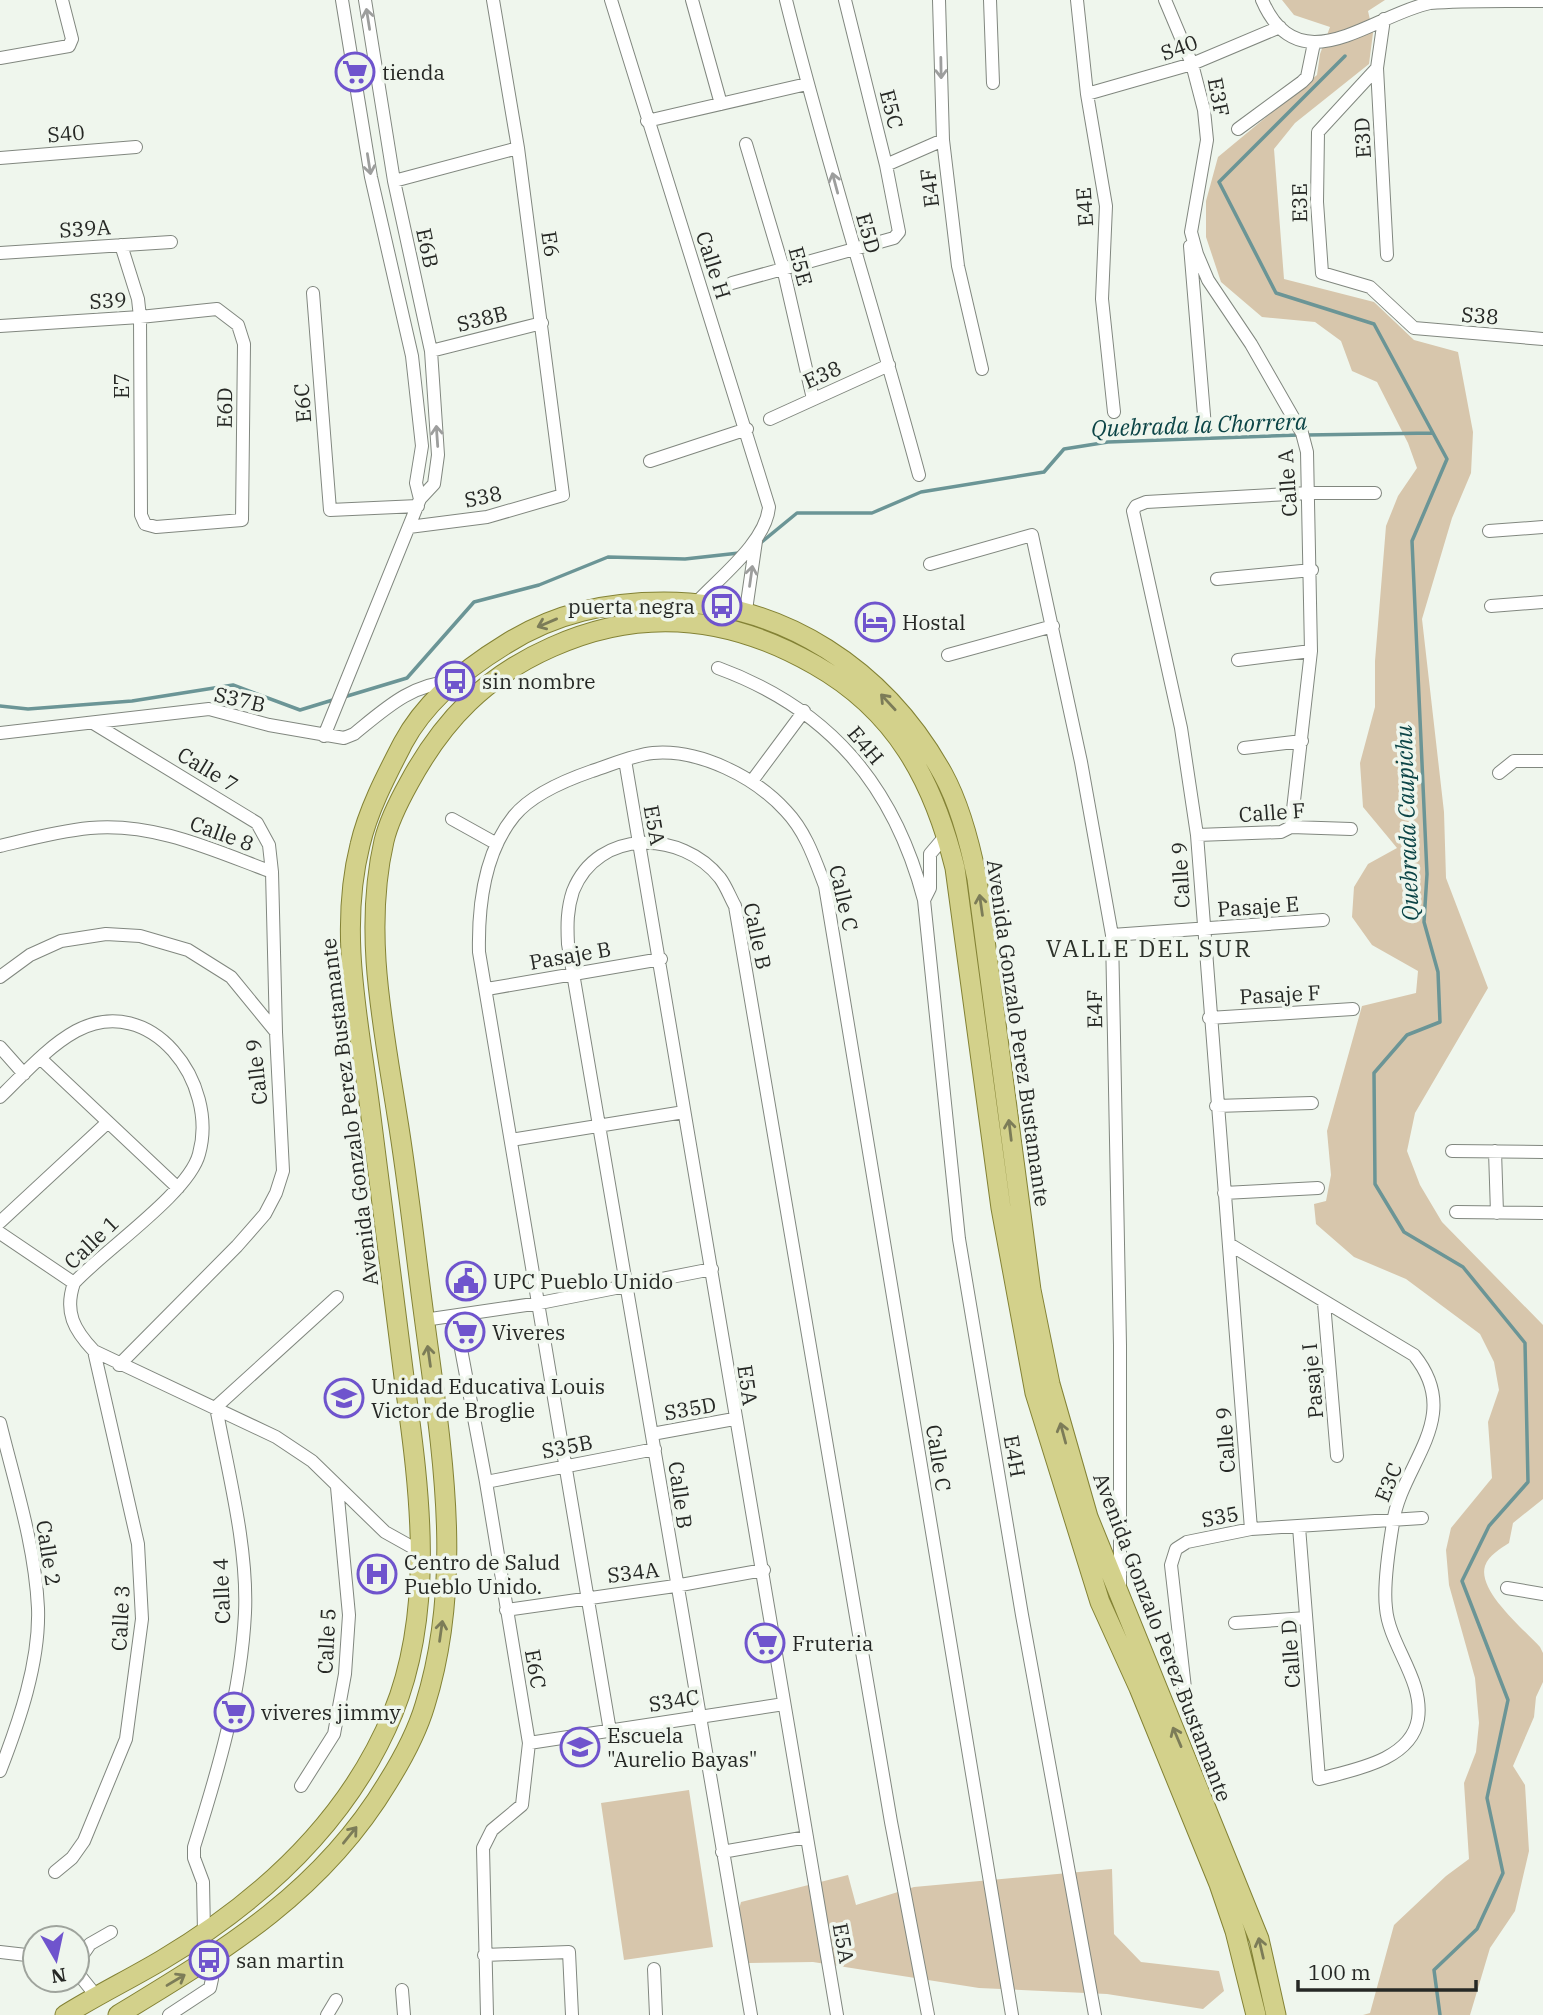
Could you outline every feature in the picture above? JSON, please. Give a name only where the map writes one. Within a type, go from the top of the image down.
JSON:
[{"type":"main road","name":"Avenida Gonzalo Perez Bustamante","points":[[65,2015],[204,1933],[254,1896],[329,1822],[371,1760],[395,1709],[420,1591],[417,1465],[349,942],[354,877],[360,845],[370,815],[404,741],[423,712],[455,681],[522,634],[577,611],[600,606],[697,602],[746,610],[806,636],[867,679],[913,727],[945,777],[970,846],[977,879],[1031,1290],[1050,1384],[1088,1517],[1259,1939],[1276,2015]]},
{"type":"main road","name":"Avenida Gonzalo Perez Bustamante","points":[[118,2015],[209,1960],[264,1922],[303,1889],[338,1851],[374,1806],[405,1754],[424,1710],[435,1667],[449,1578],[449,1530],[424,1320],[377,974],[375,924],[379,865],[386,834],[397,806],[444,724],[483,685],[519,662],[558,644],[617,625],[685,621],[775,642],[850,685],[895,732],[927,780],[947,834],[966,937],[1001,1208],[1035,1393],[1100,1602],[1219,1884],[1236,1931],[1256,2015]]},
{"type":"street","points":[[0,58],[69,46],[72,38],[62,0]]},
{"type":"street","name":"E6B","points":[[342,0],[371,177],[412,356],[422,446],[416,483],[419,503]]},
{"type":"street","name":"E6B","points":[[324,736],[419,503],[434,484],[438,455],[431,351],[394,181],[365,0]]},
{"type":"street","name":"E6","points":[[493,0],[518,148],[562,495]]},
{"type":"street","name":"Calle H","points":[[611,0],[647,121],[747,429],[769,507],[768,517],[756,541],[697,602]]},
{"type":"street","points":[[692,0],[721,104]]},
{"type":"street","name":"E5D","points":[[786,0],[853,249],[919,475]]},
{"type":"street","name":"E5C","points":[[845,0],[886,165],[898,228],[894,238],[853,249]]},
{"type":"street","name":"E4F","points":[[939,0],[943,140],[958,266],[982,369]]},
{"type":"street","points":[[990,0],[993,83]]},
{"type":"street","name":"E4E","points":[[1077,0],[1087,94],[1106,206],[1102,299],[1114,412]]},
{"type":"street","name":"E3F","points":[[1165,0],[1192,64],[1204,110],[1207,140],[1191,232]]},
{"type":"street","points":[[1262,0],[1280,27],[1292,36],[1320,43],[1379,22],[1422,2],[1543,1]]},
{"type":"street","name":"E3D","points":[[1379,22],[1377,68],[1387,255]]},
{"type":"street","name":"S40","points":[[1087,94],[1192,64],[1280,27]]},
{"type":"street","points":[[1238,129],[1307,77],[1320,43]]},
{"type":"street","name":"E3E","points":[[1377,68],[1318,132],[1317,202],[1322,273],[1370,287],[1414,328]]},
{"type":"street","points":[[647,121],[807,84]]},
{"type":"street","points":[[363,129],[384,125]]},
{"type":"street","points":[[886,165],[943,140]]},
{"type":"street","name":"E5E","points":[[746,145],[783,268],[813,399]]},
{"type":"street","name":"S40","points":[[0,158],[136,147]]},
{"type":"street","points":[[394,181],[518,148]]},
{"type":"street","points":[[1191,232],[1192,283],[1205,427]]},
{"type":"street","name":"Calle A","points":[[1191,232],[1208,280],[1251,344],[1303,434],[1312,570],[1311,652],[1291,827]]},
{"type":"street","name":"S39A","points":[[0,253],[172,242]]},
{"type":"street","name":"E7","points":[[121,245],[138,299],[140,317],[141,515],[149,526]]},
{"type":"street","points":[[732,283],[853,249]]},
{"type":"street","name":"E6C","points":[[313,293],[330,510],[419,503]]},
{"type":"street","name":"S39","points":[[0,326],[217,309]]},
{"type":"street","name":"E6D","points":[[149,526],[242,520],[244,344],[238,325],[217,309]]},
{"type":"street","name":"S38B","points":[[431,351],[542,323]]},
{"type":"street","name":"S38","points":[[1414,328],[1543,339]]},
{"type":"street","name":"E38","points":[[771,419],[889,365]]},
{"type":"street","points":[[650,461],[747,429]]},
{"type":"street","name":"Calle 9","points":[[1251,1529],[1202,929],[1197,835],[1166,650],[1133,512],[1139,503],[1146,502],[1308,493],[1375,493]]},
{"type":"street","name":"S38","points":[[409,527],[487,517],[562,495]]},
{"type":"street","points":[[1489,531],[1543,527]]},
{"type":"street","name":"E4F","points":[[930,564],[1031,535],[1054,626],[1112,935],[1120,1345],[1120,1595]]},
{"type":"street","name":"Calle H","points":[[746,610],[756,541]]},
{"type":"street","points":[[1217,579],[1312,570]]},
{"type":"street","points":[[1491,606],[1543,602]]},
{"type":"street","points":[[948,655],[1054,626]]},
{"type":"street","points":[[1238,660],[1311,652]]},
{"type":"street","name":"E4H","points":[[718,668],[804,711],[844,744],[869,778],[916,870],[923,901],[959,1239],[1022,1615],[1095,2015]]},
{"type":"street","name":"S37B","points":[[0,733],[209,709],[324,736],[349,737],[411,691],[434,682],[455,681]]},
{"type":"street","points":[[752,781],[804,711]]},
{"type":"street","name":"Calle 7","points":[[93,723],[257,823],[269,845],[272,872]]},
{"type":"street","points":[[1244,748],[1302,741]]},
{"type":"street","name":"Calle C","points":[[610,1731],[590,1596],[479,952],[479,918],[485,881],[497,844],[520,809],[550,789],[625,760],[653,753],[682,755],[717,765],[752,781],[787,811],[809,845],[825,886],[1012,2015]]},
{"type":"street","name":"E5A","points":[[625,760],[661,959],[734,1419],[764,1570],[837,2015]]},
{"type":"street","points":[[1499,773],[1514,761],[1543,761]]},
{"type":"street","points":[[452,819],[497,844]]},
{"type":"street","name":"Calle F","points":[[1197,835],[1281,832],[1291,827],[1351,829]]},
{"type":"street","name":"Calle 8","points":[[0,846],[88,828],[141,830],[186,839],[272,872],[276,1032]]},
{"type":"street","name":"E4H","points":[[923,901],[930,888],[930,854],[947,834]]},
{"type":"street","name":"Calle B","points":[[749,2013],[675,1586],[627,1284],[598,1127],[573,975],[567,913],[574,889],[586,869],[611,851],[638,841],[664,842],[698,856],[721,878],[735,906],[891,1822],[928,2015]]},
{"type":"street","name":"Pasaje E","points":[[1112,935],[1323,920]]},
{"type":"street","name":"Calle 9","points":[[0,977],[30,955],[61,941],[106,934],[140,936],[188,950],[231,977],[276,1032],[283,1171],[276,1193],[265,1214],[237,1246],[119,1365]]},
{"type":"street","name":"Pasaje B","points":[[487,989],[661,959]]},
{"type":"street","name":"Pasaje F","points":[[1209,1018],[1353,1009]]},
{"type":"street","name":"Calle 1","points":[[0,1097],[40,1058],[77,1031],[100,1023],[127,1023],[156,1035],[178,1052],[202,1105],[199,1156],[177,1188],[74,1283],[68,1299],[70,1318],[81,1337],[94,1351],[276,1437],[312,1461],[385,1532],[419,1551]]},
{"type":"street","points":[[0,1047],[24,1074]]},
{"type":"street","points":[[40,1058],[177,1188]]},
{"type":"street","points":[[1216,1106],[1312,1103]]},
{"type":"street","points":[[511,1140],[684,1112]]},
{"type":"street","points":[[0,1223],[108,1122]]},
{"type":"street","points":[[1452,1151],[1543,1152]]},
{"type":"street","points":[[1495,1151],[1497,1213]]},
{"type":"street","points":[[1224,1193],[1318,1188]]},
{"type":"street","points":[[1456,1212],[1543,1213]]},
{"type":"street","points":[[0,1233],[74,1283]]},
{"type":"street","name":"E3C","points":[[1229,1244],[1414,1355],[1431,1384],[1431,1429],[1393,1520],[1386,1608],[1416,1693],[1418,1719],[1409,1740],[1387,1757],[1319,1779]]},
{"type":"street","points":[[424,1320],[540,1303],[712,1269]]},
{"type":"street","points":[[216,1407],[337,1297]]},
{"type":"street","name":"Pasaje I","points":[[1324,1303],[1337,1456]]},
{"type":"street","name":"E6C","points":[[455,1317],[486,1482],[529,1743],[523,1805],[492,1830],[483,1848],[487,2015]]},
{"type":"street","name":"Calle 3","points":[[55,1872],[72,1858],[84,1841],[126,1739],[142,1619],[138,1544],[94,1351]]},
{"type":"street","name":"Calle 4","points":[[204,1933],[203,1882],[194,1858],[194,1847],[228,1741],[245,1614],[234,1501],[216,1407]]},
{"type":"street","name":"S35D","points":[[652,1434],[734,1419]]},
{"type":"street","name":"Calle 2","points":[[0,1423],[30,1543],[38,1611],[25,1692],[0,1771]]},
{"type":"street","name":"S35B","points":[[486,1482],[655,1449]]},
{"type":"street","name":"Calle 5","points":[[301,1786],[334,1734],[345,1674],[349,1615],[337,1488]]},
{"type":"street","name":"S35","points":[[1186,1697],[1171,1565],[1176,1549],[1187,1542],[1251,1529],[1422,1518]]},
{"type":"street","name":"Calle D","points":[[1299,1527],[1319,1779]]},
{"type":"street","name":"S34A","points":[[506,1610],[675,1586],[764,1570]]},
{"type":"street","points":[[1507,1588],[1543,1594]]},
{"type":"street","points":[[1235,1623],[1307,1618]]},
{"type":"street","name":"S34C","points":[[529,1743],[784,1704]]},
{"type":"street","points":[[722,1853],[807,1837]]},
{"type":"street","points":[[91,1943],[111,1932]]},
{"type":"street","points":[[0,1952],[21,1954]]},
{"type":"street","points":[[484,1955],[569,1952],[572,2015]]},
{"type":"street","points":[[169,2015],[210,1988],[212,1979],[209,1960]]},
{"type":"street","points":[[654,1969],[656,2015]]},
{"type":"street","points":[[91,1990],[97,1997]]},
{"type":"street","points":[[402,1990],[404,2015]]},
{"type":"street","points":[[327,2015],[336,2000]]},
{"type":"shaded area","points":[[1282,0],[1385,0],[1368,11],[1373,33],[1369,64],[1295,123],[1274,149],[1284,279],[1374,302],[1414,340],[1458,352],[1473,432],[1471,473],[1452,518],[1422,619],[1444,812],[1446,878],[1488,988],[1415,1113],[1407,1151],[1420,1185],[1442,1222],[1543,1325],[1543,1499],[1513,1523],[1509,1543],[1489,1559],[1484,1576],[1488,1587],[1504,1610],[1540,1647],[1543,1653],[1543,1682],[1536,1697],[1534,1717],[1513,1766],[1525,1785],[1529,1851],[1515,1911],[1490,1948],[1470,2015],[1363,2015],[1370,2013],[1394,1925],[1446,1876],[1469,1859],[1464,1783],[1476,1752],[1479,1723],[1475,1678],[1449,1585],[1446,1550],[1451,1528],[1492,1478],[1488,1422],[1499,1390],[1494,1362],[1480,1334],[1406,1279],[1354,1257],[1316,1224],[1314,1204],[1326,1201],[1331,1175],[1327,1131],[1362,1006],[1416,993],[1418,971],[1372,945],[1352,917],[1354,887],[1368,864],[1397,848],[1363,807],[1360,763],[1375,707],[1375,661],[1386,526],[1398,496],[1417,468],[1408,443],[1377,382],[1352,371],[1341,341],[1315,322],[1262,317],[1221,282],[1206,237],[1206,201],[1218,157],[1317,75],[1320,54],[1330,27],[1294,15]]},
{"type":"shaded area","points":[[689,1790],[713,1947],[624,1960],[601,1803]]},
{"type":"shaded area","points":[[1112,1869],[1114,1934],[1141,1962],[1219,1971],[1224,1991],[1203,2009],[1107,1994],[979,1988],[813,1962],[749,1963],[738,1913],[741,1902],[848,1875],[856,1905],[914,1887]]},
{"type":"waterway","name":"Quebrada Caupichu","points":[[1345,56],[1219,182],[1276,293],[1374,324],[1447,459],[1412,541],[1427,874],[1424,922],[1438,972],[1440,1022],[1407,1035],[1374,1073],[1375,1184],[1404,1232],[1463,1267],[1525,1343],[1528,1482],[1489,1526],[1462,1581],[1508,1700],[1487,1798],[1503,1873],[1477,1929],[1434,1970],[1440,2015]]},
{"type":"waterway","name":"Quebrada la Chorrera","points":[[1307,435],[1433,433]]},
{"type":"waterway","name":"Quebrada la Chorrera","points":[[758,545],[797,513],[872,513],[921,492],[1044,472],[1064,449],[1108,442],[1299,435]]},
{"type":"waterway","name":"Quebrada la Chorrera","points":[[344,697],[407,678],[474,602],[539,585],[608,557],[685,559],[739,553]]},
{"type":"waterway","name":"Quebrada la Chorrera","points":[[0,706],[28,709],[132,701],[233,685],[300,710],[336,699]]},
{"type":"place","name":"tienda","points":[[355,72]]},
{"type":"place","name":"puerta negra","points":[[722,606]]},
{"type":"place","name":"Hostal","points":[[875,622]]},
{"type":"place","name":"sin nombre","points":[[455,681]]},
{"type":"place","name":"UPC Pueblo Unido","points":[[466,1281]]},
{"type":"place","name":"Viveres","points":[[465,1332]]},
{"type":"place","name":"Unidad Educativa Louis Victor de Broglie","points":[[344,1398]]},
{"type":"place","name":"Centro de Salud Pueblo Unido.","points":[[377,1574]]},
{"type":"place","name":"Fruteria","points":[[765,1643]]},
{"type":"place","name":"viveres jimmy","points":[[234,1712]]},
{"type":"place","name":"Escuela \"Aurelio Bayas\"","points":[[580,1747]]},
{"type":"place","name":"san martin","points":[[209,1960]]},
{"type":"district","name":"VALLE DEL SUR","points":[[1149,948]]}]
